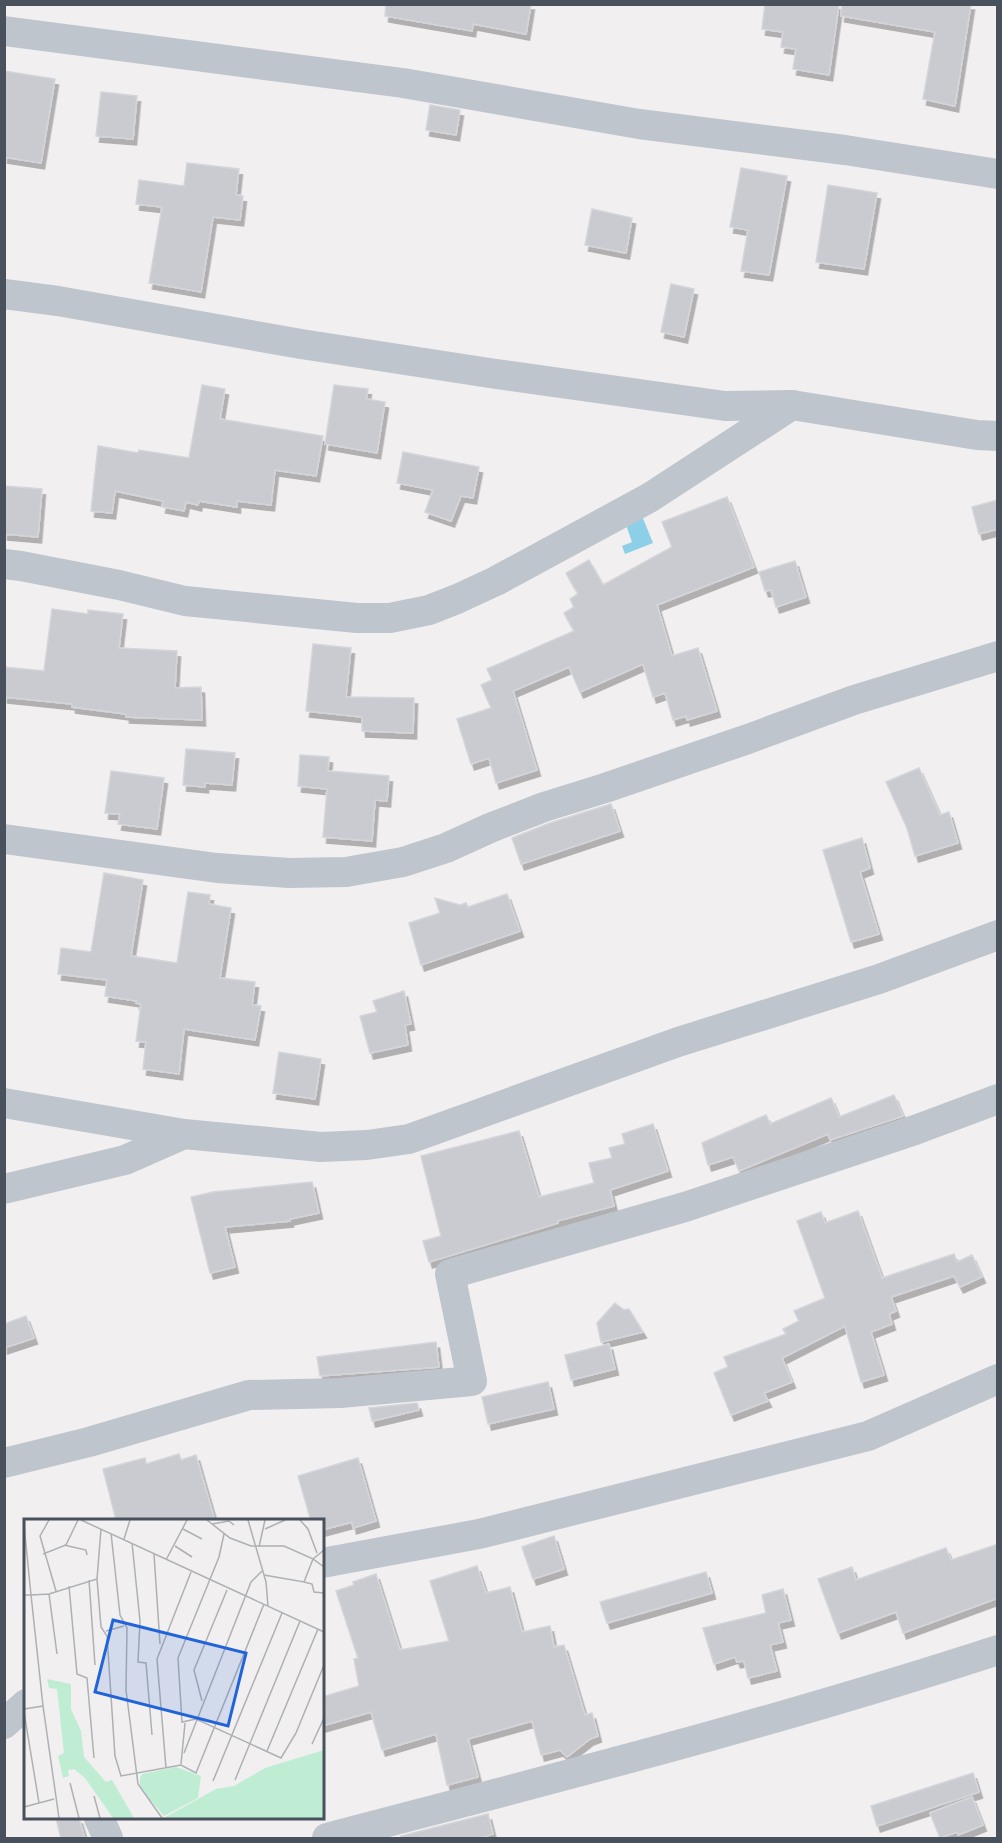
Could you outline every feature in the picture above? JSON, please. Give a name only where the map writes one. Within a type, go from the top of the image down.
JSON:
[{"type":"street","points":[[4,31],[402,83],[639,124],[845,150],[998,174]]},
{"type":"street","points":[[4,294],[58,301],[301,344],[725,406],[792,405],[977,435],[998,436]]},
{"type":"street","points":[[4,564],[108,583],[185,601],[357,618],[390,618],[429,610],[496,580],[649,498],[792,405]]},
{"type":"street","points":[[4,839],[217,868],[288,873],[346,872],[403,861],[446,848],[544,807],[693,758],[854,700],[998,656]]},
{"type":"street","points":[[4,1103],[184,1134],[321,1147],[367,1145],[409,1139],[678,1042],[879,979],[998,935]]},
{"type":"street","points":[[4,1463],[89,1442],[249,1395],[340,1393],[472,1381],[450,1274],[685,1207],[915,1130],[998,1099]]},
{"type":"street","points":[[4,1189],[125,1160],[184,1134]]},
{"type":"street","points":[[324,1563],[479,1534],[868,1436],[998,1379]]},
{"type":"street","points":[[327,1839],[639,1756],[885,1687],[998,1650]]},
{"type":"street","points":[[4,1724],[24,1706]]},
{"type":"street","points":[[99,1819],[108,1839]]},
{"type":"water","points":[[642,516],[653,543],[625,554],[622,546],[632,542],[625,522]]},
{"type":"building","points":[[386,4],[531,4],[526,34],[473,24],[472,31],[385,16]]},
{"type":"building","points":[[765,4],[839,4],[829,75],[793,69],[796,49],[781,47],[783,32],[762,29]]},
{"type":"building","points":[[842,4],[971,4],[955,106],[923,99],[935,32],[841,16]]},
{"type":"building","points":[[4,71],[55,79],[41,163],[4,157]]},
{"type":"building","points":[[101,92],[137,96],[133,139],[96,136]]},
{"type":"building","points":[[430,105],[460,110],[456,135],[426,130]]},
{"type":"building","points":[[187,163],[239,169],[236,195],[243,196],[240,220],[213,217],[201,292],[149,283],[162,207],[136,204],[139,180],[184,186]]},
{"type":"building","points":[[741,168],[787,176],[769,275],[741,271],[748,230],[730,227]]},
{"type":"building","points":[[828,185],[877,193],[864,269],[816,262]]},
{"type":"building","points":[[592,209],[632,218],[626,253],[585,245]]},
{"type":"building","points":[[671,284],[694,289],[684,337],[661,332]]},
{"type":"building","points":[[202,385],[225,389],[220,419],[323,436],[316,476],[275,470],[271,505],[237,501],[237,507],[199,501],[198,505],[186,502],[184,511],[162,507],[163,501],[115,491],[112,513],[91,511],[98,446],[189,458]]},
{"type":"building","points":[[334,385],[368,389],[366,399],[385,402],[377,453],[325,444]]},
{"type":"building","points":[[403,452],[479,467],[473,498],[461,496],[451,521],[425,512],[433,490],[397,483]]},
{"type":"building","points":[[4,486],[42,489],[38,537],[4,534]]},
{"type":"building","points":[[727,497],[754,567],[657,605],[672,656],[698,648],[717,711],[687,720],[686,716],[673,720],[665,693],[653,697],[643,664],[580,692],[569,667],[513,691],[537,770],[496,783],[489,758],[471,764],[457,719],[491,708],[481,685],[492,680],[487,669],[574,631],[564,613],[574,607],[570,599],[578,594],[566,573],[589,560],[603,585],[672,547],[662,522]]},
{"type":"building","points":[[998,500],[998,529],[979,534],[972,507]]},
{"type":"building","points":[[795,561],[806,597],[776,607],[771,590],[765,591],[759,572]]},
{"type":"building","points":[[52,609],[88,614],[88,610],[123,614],[119,648],[177,651],[175,688],[201,687],[202,720],[126,717],[126,714],[72,707],[72,704],[4,697],[4,667],[44,671]]},
{"type":"building","points":[[313,644],[351,648],[346,697],[414,698],[413,733],[362,731],[362,717],[306,711]]},
{"type":"building","points":[[186,749],[235,753],[232,785],[205,783],[205,787],[183,785]]},
{"type":"building","points":[[300,755],[329,757],[328,771],[389,776],[387,801],[375,800],[372,841],[323,837],[327,789],[298,786]]},
{"type":"building","points":[[919,768],[940,815],[949,812],[958,843],[915,856],[907,828],[886,782]]},
{"type":"building","points":[[111,771],[164,778],[157,829],[118,824],[120,814],[105,813]]},
{"type":"building","points":[[611,804],[620,831],[521,864],[512,838],[550,823]]},
{"type":"building","points":[[862,838],[870,868],[860,872],[879,934],[851,942],[823,850]]},
{"type":"building","points":[[104,873],[143,880],[131,956],[177,963],[188,892],[210,895],[209,904],[231,908],[220,978],[255,982],[252,1005],[261,1006],[255,1040],[184,1029],[179,1074],[143,1069],[146,1042],[136,1041],[141,1004],[136,1003],[137,1001],[105,996],[107,980],[58,974],[61,948],[91,952]]},
{"type":"building","points":[[507,894],[520,931],[421,965],[409,923],[440,913],[435,898],[460,905],[466,903],[468,907]]},
{"type":"building","points":[[404,991],[411,1024],[405,1025],[408,1045],[370,1053],[360,1016],[377,1012],[373,1001]]},
{"type":"building","points":[[279,1052],[321,1059],[315,1099],[273,1093]]},
{"type":"building","points":[[894,1095],[903,1116],[830,1140],[828,1134],[739,1171],[733,1157],[708,1165],[702,1143],[766,1115],[770,1124],[831,1098],[839,1117]]},
{"type":"building","points":[[653,1124],[668,1171],[610,1190],[614,1206],[557,1221],[558,1223],[429,1262],[423,1241],[441,1236],[421,1156],[519,1131],[539,1197],[594,1183],[589,1163],[612,1158],[609,1148],[625,1144],[622,1134]]},
{"type":"building","points":[[312,1182],[319,1213],[290,1219],[290,1221],[225,1227],[235,1267],[210,1273],[191,1197],[213,1192]]},
{"type":"building","points":[[858,1211],[882,1278],[954,1254],[957,1262],[972,1255],[982,1277],[960,1287],[954,1276],[891,1297],[896,1311],[889,1314],[892,1324],[871,1332],[884,1375],[861,1382],[845,1326],[782,1358],[792,1382],[764,1393],[768,1401],[731,1415],[714,1373],[728,1367],[724,1357],[786,1334],[783,1329],[799,1321],[794,1311],[825,1298],[797,1221],[821,1212],[825,1223]]},
{"type":"building","points":[[615,1303],[624,1310],[629,1309],[643,1332],[601,1342],[597,1323]]},
{"type":"building","points":[[26,1316],[34,1338],[4,1348],[4,1324]]},
{"type":"building","points":[[436,1342],[439,1367],[320,1376],[317,1357]]},
{"type":"building","points":[[609,1344],[615,1369],[571,1380],[565,1355]]},
{"type":"building","points":[[548,1382],[554,1409],[488,1424],[482,1397]]},
{"type":"building","points":[[417,1403],[419,1410],[372,1421],[369,1408]]},
{"type":"building","points":[[179,1454],[181,1460],[196,1455],[214,1519],[116,1519],[103,1469],[145,1458],[146,1464]]},
{"type":"building","points":[[358,1458],[376,1521],[353,1528],[352,1522],[324,1529],[324,1519],[310,1519],[298,1476]]},
{"type":"building","points":[[554,1536],[564,1569],[533,1579],[522,1547]]},
{"type":"building","points":[[998,1544],[998,1598],[903,1633],[896,1612],[838,1633],[818,1579],[852,1567],[856,1580],[946,1548],[951,1560]]},
{"type":"building","points":[[477,1566],[486,1593],[510,1587],[522,1632],[550,1626],[554,1647],[564,1645],[585,1715],[592,1713],[598,1736],[590,1739],[567,1757],[560,1750],[541,1755],[532,1721],[468,1739],[478,1777],[447,1785],[436,1734],[382,1750],[371,1712],[324,1725],[324,1696],[359,1686],[354,1659],[358,1658],[336,1591],[376,1574],[400,1650],[449,1641],[430,1581]]},
{"type":"building","points":[[706,1572],[712,1593],[607,1623],[600,1602]]},
{"type":"building","points":[[783,1589],[791,1620],[778,1623],[783,1642],[770,1645],[777,1671],[748,1678],[744,1661],[737,1662],[735,1657],[714,1664],[703,1628],[766,1613],[762,1595]]},
{"type":"building","points":[[973,1773],[979,1792],[877,1826],[871,1806]]},
{"type":"building","points":[[972,1797],[983,1825],[958,1835],[957,1832],[940,1838],[930,1813]]},
{"type":"building","points":[[488,1814],[493,1834],[476,1839],[401,1839],[401,1836]]},
{"type":"building","points":[[56,1819],[79,1819],[85,1839],[61,1839]]}]
